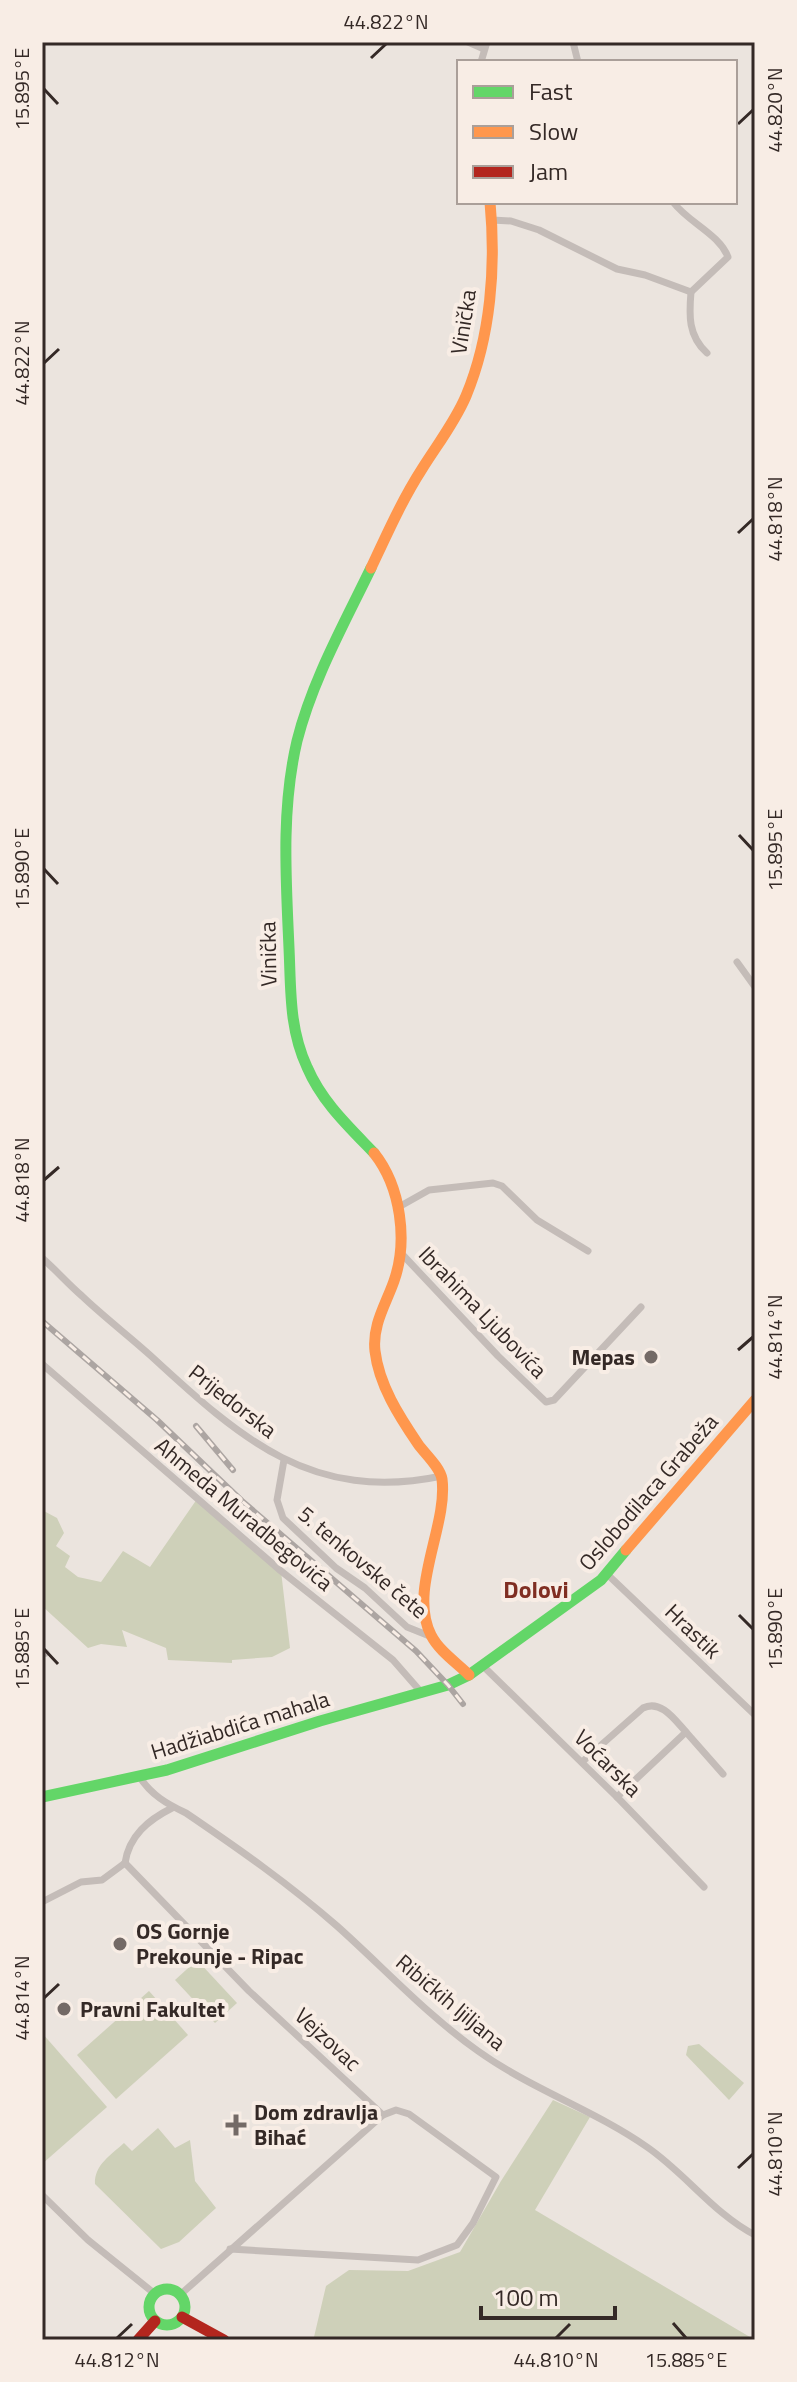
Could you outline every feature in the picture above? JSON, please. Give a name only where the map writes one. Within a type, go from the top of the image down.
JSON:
[{"type":"street","points":[[468,42],[486,46]]},
{"type":"street","name":"Vinička","points":[[442,1476],[396,1409],[375,1352],[374,1334],[379,1313],[396,1274],[401,1253],[397,1208],[385,1169],[319,1092],[306,1069],[295,1036],[289,1000],[286,872],[291,779],[306,714],[409,489],[452,424],[472,383],[488,298],[490,204]]},
{"type":"street","points":[[675,204],[691,222],[715,238],[728,257],[691,292],[694,338],[707,353]]},
{"type":"street","points":[[492,220],[511,221],[539,230],[609,266],[691,292]]},
{"type":"street","points":[[737,962],[755,987]]},
{"type":"street","points":[[397,1208],[429,1190],[493,1183],[502,1186],[537,1220],[588,1251]]},
{"type":"street","name":"Ibrahima Ljubovića","points":[[401,1253],[546,1402],[554,1400],[641,1307]]},
{"type":"street","name":"Prijedorska","points":[[42,1258],[219,1417],[249,1440],[284,1460],[314,1472],[384,1483],[413,1482],[442,1476]]},
{"type":"street","name":"Ahmeda Muradbegovića","points":[[42,1364],[251,1545],[393,1660],[421,1692]]},
{"type":"street","name":"Oslobodilaca Grabeža","points":[[448,1685],[484,1667],[607,1574],[755,1400]]},
{"type":"street","name":"5. tenkovske čete","points":[[284,1460],[277,1500],[283,1518],[407,1627],[432,1637]]},
{"type":"street","points":[[442,1476],[426,1602],[427,1627],[432,1637],[469,1675]]},
{"type":"street","name":"Hrastik","points":[[607,1574],[755,1715]]},
{"type":"street","name":"Voćarska","points":[[484,1667],[704,1887]]},
{"type":"street","name":"Hadžiabdića mahala","points":[[42,1797],[139,1776],[448,1685]]},
{"type":"street","points":[[582,1762],[650,1704],[664,1710],[723,1774]]},
{"type":"street","points":[[617,1797],[686,1732]]},
{"type":"street","name":"Ribićkih ljiljana","points":[[139,1776],[147,1788],[172,1808],[186,1813],[270,1870],[340,1929],[442,2023],[478,2051],[512,2074],[631,2136],[663,2158],[724,2213],[755,2235]]},
{"type":"street","points":[[42,1902],[81,1882],[102,1880],[125,1863],[132,1841],[139,1831],[172,1808]]},
{"type":"street","name":"Vejzovac","points":[[125,1863],[249,1991],[383,2115]]},
{"type":"street","points":[[181,2294],[230,2249],[383,2115],[396,2110],[409,2114],[496,2177],[473,2223],[457,2245],[418,2260],[230,2249]]},
{"type":"street","points":[[42,2195],[88,2240],[155,2294]]},
{"type":"street","points":[[155,2321],[149,2304],[155,2294],[165,2289],[181,2294]]},
{"type":"street","points":[[155,2321],[173,2324],[182,2317],[185,2305],[181,2294]]},
{"type":"street","points":[[182,2317],[224,2340]]},
{"type":"street","points":[[138,2340],[155,2321]]},
{"type":"green space","points":[[197,1499],[281,1571],[290,1648],[272,1657],[232,1660],[232,1663],[168,1660],[166,1648],[122,1630],[127,1647],[101,1644],[88,1648],[42,1606],[42,1510],[57,1518],[64,1533],[56,1546],[70,1556],[65,1567],[78,1577],[101,1582],[123,1551],[150,1567]]},
{"type":"green space","points":[[197,1960],[237,2003],[215,2023],[175,1980]]},
{"type":"green space","points":[[149,1991],[188,2035],[116,2099],[77,2055]]},
{"type":"green space","points":[[42,2033],[107,2107],[42,2164]]},
{"type":"green space","points":[[699,2044],[744,2083],[729,2100],[686,2055],[688,2046]]},
{"type":"green space","points":[[553,2100],[590,2117],[535,2210],[755,2340],[302,2340],[314,2337],[326,2286],[349,2270],[408,2271],[460,2252]]},
{"type":"green space","points":[[158,2128],[175,2148],[190,2140],[195,2181],[216,2208],[179,2242],[161,2249],[95,2184],[97,2171],[109,2156],[124,2143],[132,2151]]},
{"type":"railway","points":[[42,1321],[157,1420],[242,1501],[416,1651],[463,1704]]},
{"type":"railway","points":[[196,1426],[233,1470]]},
{"type":"traffic: fast","points":[[371,568],[320,675],[303,719],[289,792],[286,870],[292,1009],[301,1052],[313,1080],[328,1102],[374,1153]]},
{"type":"traffic: fast","points":[[42,1797],[167,1770],[320,1721],[448,1685],[469,1675],[601,1580],[626,1550]]},
{"type":"traffic: fast","points":[[167,2289],[180,2294],[185,2307],[180,2320],[167,2325],[154,2320],[149,2307],[154,2294],[167,2289]]},
{"type":"traffic: slow","points":[[371,568],[408,493],[457,415],[474,373],[490,300],[490,204]]},
{"type":"traffic: slow","points":[[374,1153],[396,1198],[401,1232],[398,1265],[376,1332],[377,1364],[397,1411],[441,1474],[440,1517],[426,1578],[425,1617],[434,1641],[469,1675]]},
{"type":"traffic: slow","points":[[626,1550],[755,1400]]},
{"type":"traffic: jam","points":[[182,2317],[224,2340]]},
{"type":"traffic: jam","points":[[138,2340],[155,2321]]},
{"type":"place","name":"Mepas","points":[[651,1357]]},
{"type":"place","name":"OS Gornje Prekounje - Ripac","points":[[120,1944]]},
{"type":"place","name":"Pravni Fakultet","points":[[64,2009]]},
{"type":"place","name":"Dom zdravlja Bihać","points":[[236,2125]]},
{"type":"district","name":"Dolovi","points":[[536,1590]]}]
